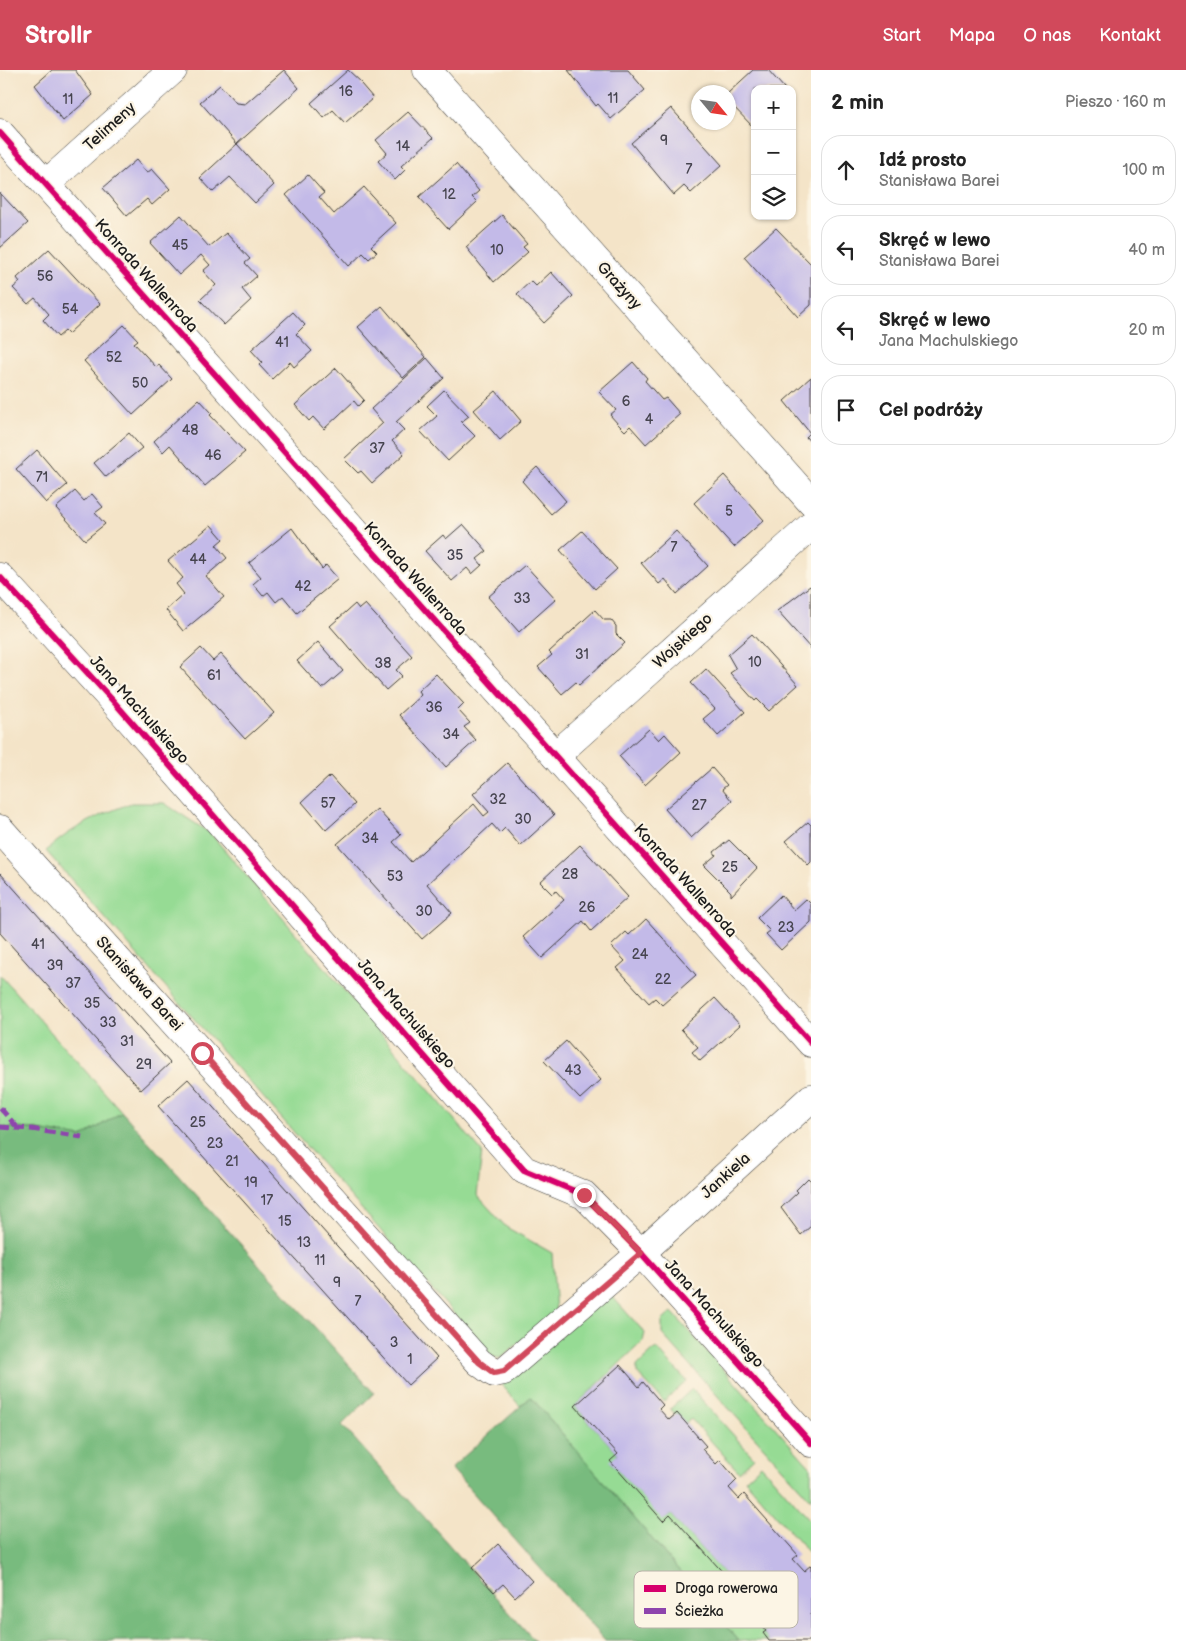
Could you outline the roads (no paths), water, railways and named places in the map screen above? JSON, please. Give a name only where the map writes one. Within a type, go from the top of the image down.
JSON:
[{"type":"street","name":"Telimeny","points":[[46,184],[173,70]]},
{"type":"street","name":"Grażyny","points":[[427,70],[811,502]]},
{"type":"street","name":"Konrada Wallenroda","points":[[0,132],[811,1043]]},
{"type":"street","name":"Wojskiego","points":[[555,756],[811,526]]},
{"type":"street","name":"Jana Machulskiego","points":[[0,577],[115,703],[524,1170],[584,1195],[641,1253],[811,1443]]},
{"type":"street","name":"Stanisława Barei","points":[[0,829],[485,1368],[494,1373],[504,1371],[641,1253]]},
{"type":"street","name":"Jankiela","points":[[641,1253],[811,1098]]}]
